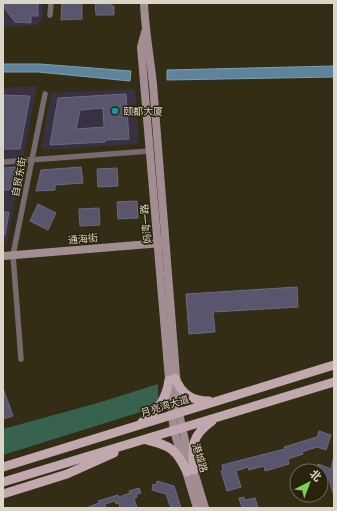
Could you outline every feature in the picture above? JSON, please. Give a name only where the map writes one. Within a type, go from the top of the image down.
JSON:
[{"type":"main road","name":"月亮湾大道","points":[[3,467],[334,365]]},
{"type":"main road","points":[[131,428],[149,417],[160,407],[172,379],[184,394],[191,398],[198,400],[220,400]]},
{"type":"main road","points":[[3,482],[334,382]]},
{"type":"main road","points":[[190,471],[194,440],[204,428],[222,416]]},
{"type":"main road","points":[[3,494],[67,474],[125,448],[138,440],[160,443],[173,449],[190,471]]},
{"type":"street","points":[[50,14],[51,3]]},
{"type":"street","name":"妈湾一路","points":[[144,3],[145,31],[150,52],[161,243],[175,414]]},
{"type":"street","name":"妈湾一路","points":[[145,31],[141,47],[150,151],[161,243]]},
{"type":"street","name":"自贸东街","points":[[21,359],[13,255],[44,94]]},
{"type":"street","points":[[3,162],[150,151]]},
{"type":"street","name":"通海街","points":[[3,256],[161,243]]},
{"type":"street","name":"港城路","points":[[175,414],[198,508]]},
{"type":"street","name":"港城路","points":[[190,471],[205,508]]},
{"type":"shaded area","points":[[3,3],[43,3],[43,18],[37,25],[12,27],[3,26]]},
{"type":"shaded area","points":[[37,86],[7,242],[3,242],[3,88]]},
{"type":"shaded area","points":[[135,89],[139,144],[45,150],[41,147],[51,93]]},
{"type":"green space","points":[[158,384],[158,402],[150,409],[3,455],[3,429],[101,402]]},
{"type":"water","points":[[3,64],[40,64],[131,71],[130,81],[38,72],[3,72]]},
{"type":"water","points":[[334,66],[334,77],[167,80],[167,70]]},
{"type":"building","points":[[5,3],[38,3],[38,16],[31,16],[31,23],[15,22],[5,9]]},
{"type":"building","points":[[62,3],[82,3],[82,19],[61,20]]},
{"type":"building","points":[[95,3],[111,3],[111,6],[114,6],[114,15],[96,15]]},
{"type":"building","points":[[126,94],[129,139],[50,145],[58,98]],"holes":[[[103,108],[104,127],[76,129],[80,110]]]},
{"type":"building","points":[[3,95],[30,96],[20,149],[3,149]]},
{"type":"building","points":[[18,167],[13,190],[3,190],[3,168]]},
{"type":"building","points":[[81,167],[83,183],[55,185],[55,190],[36,191],[41,170]]},
{"type":"building","points":[[117,168],[118,186],[98,187],[97,169]]},
{"type":"building","points":[[137,201],[138,218],[118,219],[117,202]]},
{"type":"building","points":[[38,204],[56,213],[48,230],[30,221]]},
{"type":"building","points":[[99,208],[100,225],[80,226],[79,209]]},
{"type":"building","points":[[3,212],[9,212],[5,235],[3,235]]},
{"type":"building","points":[[297,287],[298,307],[213,312],[215,332],[189,334],[186,294]]},
{"type":"building","points":[[3,388],[13,416],[3,419]]},
{"type":"building","points":[[319,431],[331,435],[326,450],[317,447],[302,452],[303,454],[288,459],[289,464],[265,471],[264,466],[249,470],[248,467],[236,471],[241,487],[227,491],[221,471],[223,470],[222,465],[285,449],[284,447],[317,437]]},
{"type":"building","points":[[333,460],[334,493],[329,479],[329,468],[331,469]]},
{"type":"building","points":[[157,481],[174,486],[181,508],[171,508],[166,494],[152,490],[153,484],[156,485]]},
{"type":"building","points":[[139,488],[141,493],[136,495],[137,497],[134,498],[137,508],[120,508],[119,503],[116,504],[115,501],[105,504],[106,507],[103,508],[86,508],[99,503],[98,501],[118,495],[119,497],[130,493],[129,491]]},
{"type":"building","points":[[244,497],[245,500],[255,498],[258,508],[242,508],[239,498]]},
{"type":"place","name":"颐都大厦","points":[[115,111]]}]
